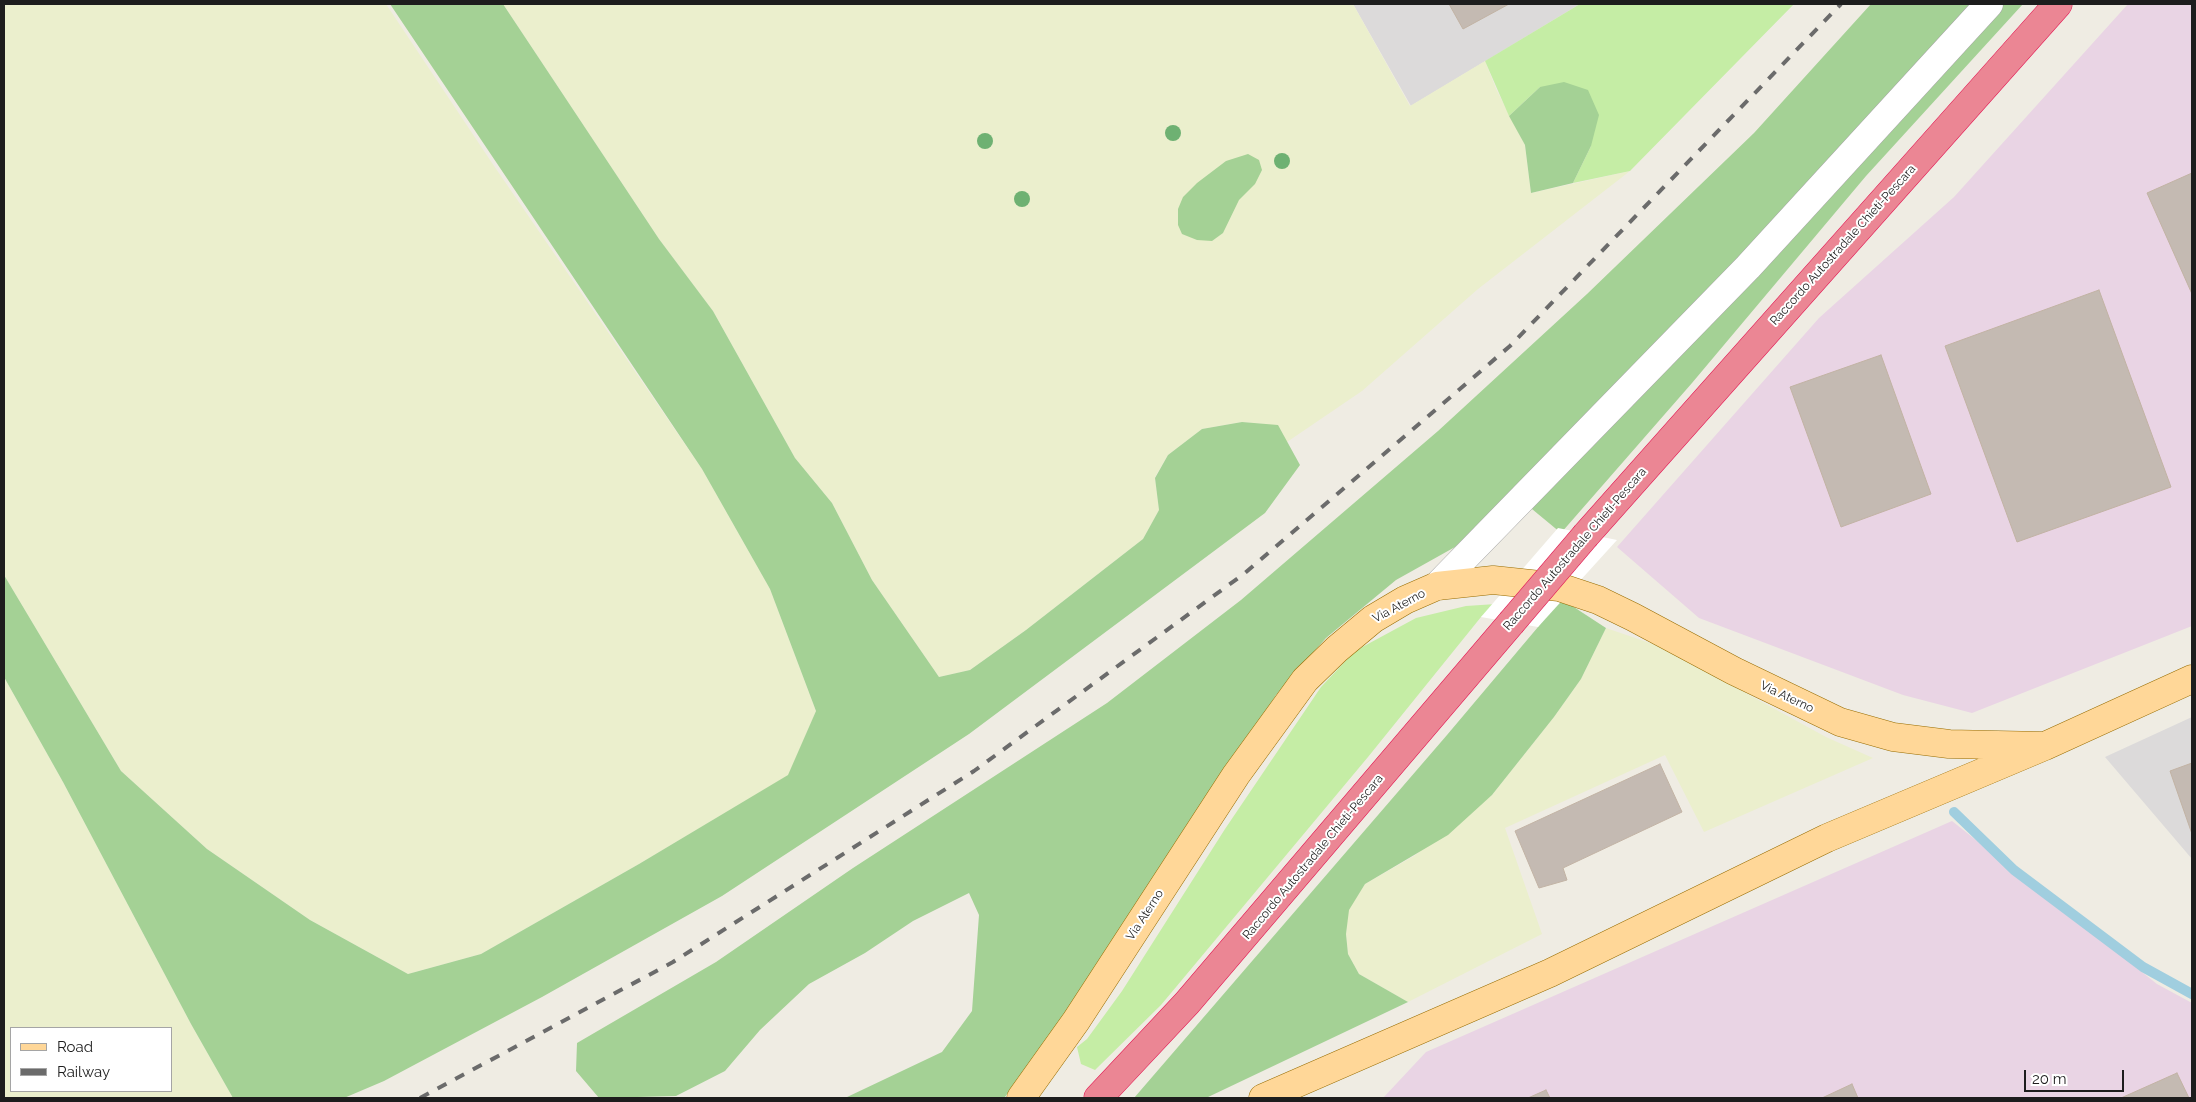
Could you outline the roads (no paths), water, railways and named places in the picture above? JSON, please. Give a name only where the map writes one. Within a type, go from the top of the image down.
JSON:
[{"type":"highway","name":"Raccordo Autostradale Chieti-Pescara","points":[[1098,1098],[1187,1003],[1586,535],[2058,4]]},
{"type":"main road","name":"Via Aterno","points":[[1021,1098],[1076,1022],[1236,775],[1305,680],[1337,649],[1373,619],[1405,600],[1438,586],[1493,580],[1559,587],[1598,600],[1734,671],[1840,722],[1893,736],[1949,744],[2045,746]]},
{"type":"main road","name":"Via Aterno","points":[[1263,1098],[1550,973],[1828,838],[2045,746],[2192,679]]},
{"type":"lane","points":[[1438,586],[1748,267],[1989,4]]},
{"type":"waterway","points":[[1954,812],[2014,870],[2143,967],[2192,994]]},
{"type":"railway","points":[[420,1098],[673,962],[974,771],[1245,573],[1510,346],[1841,4]]}]
